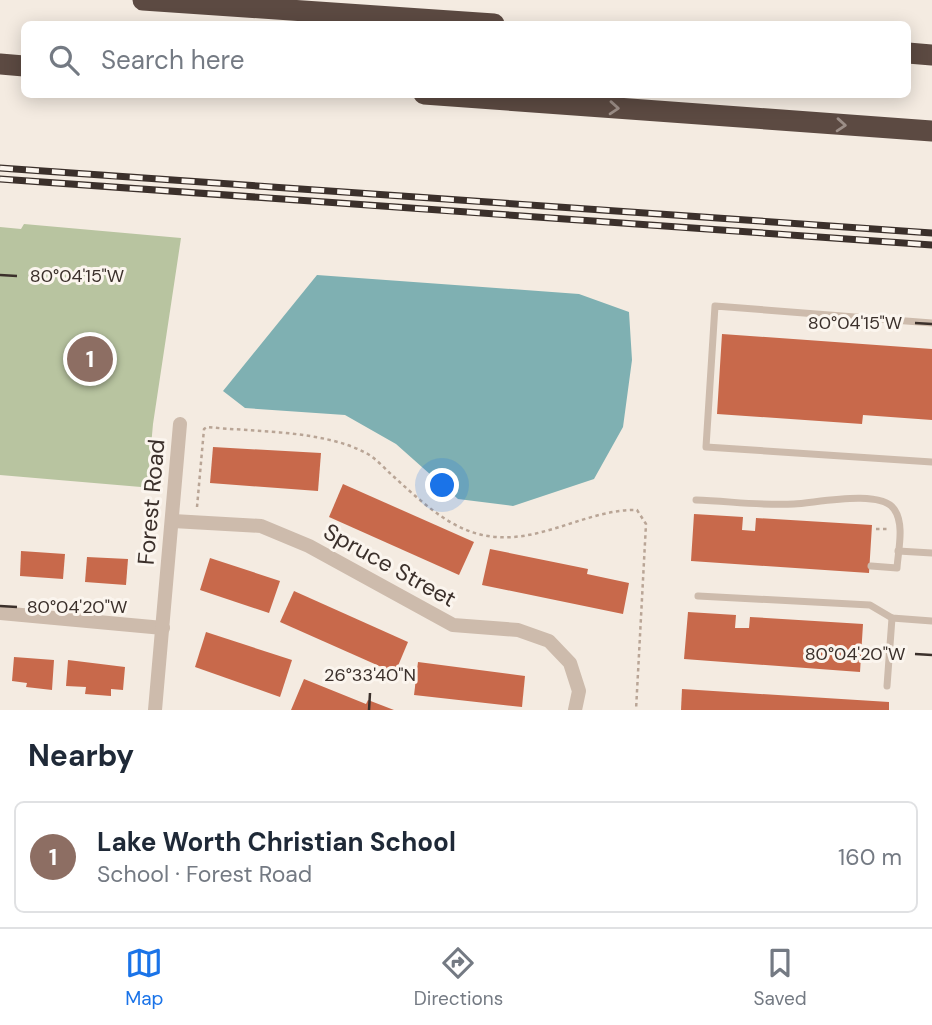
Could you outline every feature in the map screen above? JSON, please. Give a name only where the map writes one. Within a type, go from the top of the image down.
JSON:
[{"type":"highway","points":[[142,0],[450,21]]},
{"type":"highway","points":[[911,53],[932,55]]},
{"type":"highway","points":[[0,64],[21,66]]},
{"type":"highway","points":[[479,98],[932,131]]},
{"type":"street","name":"Forest Road","points":[[155,709],[180,424]]},
{"type":"street","name":"Spruce Street","points":[[173,521],[261,526],[309,546],[453,625],[518,630],[549,641],[570,663],[579,691],[575,710]]},
{"type":"street","points":[[0,613],[163,628]]},
{"type":"street","points":[[155,709],[170,710]]},
{"type":"lane","points":[[932,323],[715,306],[706,447],[932,462]]},
{"type":"lane","points":[[696,500],[795,505],[825,498],[885,501],[894,509],[900,521],[897,568],[871,566]]},
{"type":"lane","points":[[898,551],[932,553]]},
{"type":"lane","points":[[698,596],[870,605],[892,618],[932,621]]},
{"type":"lane","points":[[887,686],[892,618]]},
{"type":"path","points":[[197,507],[207,427],[337,440],[367,453],[420,500],[458,528],[495,537],[523,536],[619,510],[637,510],[646,524],[636,710]]},
{"type":"path","points":[[876,528],[889,529]]},
{"type":"green space","points":[[24,224],[181,238],[153,424],[148,479],[141,487],[0,475],[0,227],[21,229]]},
{"type":"water","points":[[317,275],[579,294],[629,312],[632,360],[623,427],[594,479],[513,506],[458,499],[396,444],[345,415],[245,408],[223,391]]},
{"type":"building","points":[[722,334],[932,349],[932,420],[863,415],[862,424],[717,414]]},
{"type":"building","points":[[213,447],[321,453],[318,491],[210,483]]},
{"type":"building","points":[[343,484],[474,542],[459,575],[329,517]]},
{"type":"building","points":[[694,514],[743,517],[742,530],[755,531],[756,518],[872,525],[869,573],[691,561]]},
{"type":"building","points":[[490,549],[588,569],[587,574],[629,583],[623,614],[482,585]]},
{"type":"building","points":[[21,551],[65,554],[63,579],[20,576]]},
{"type":"building","points":[[87,557],[128,559],[126,585],[85,582]]},
{"type":"building","points":[[210,558],[280,581],[269,613],[200,590]]},
{"type":"building","points":[[294,591],[408,642],[395,673],[280,622]]},
{"type":"building","points":[[688,612],[736,615],[735,628],[749,628],[750,617],[863,624],[860,672],[684,659]]},
{"type":"building","points":[[206,632],[292,660],[280,697],[195,667]]},
{"type":"building","points":[[14,657],[54,660],[52,690],[26,687],[27,683],[12,681]]},
{"type":"building","points":[[68,660],[125,667],[123,690],[111,689],[111,696],[85,694],[86,687],[66,686]]},
{"type":"building","points":[[418,662],[525,676],[522,707],[414,695]]},
{"type":"building","points":[[304,679],[366,704],[368,700],[394,710],[291,710]]},
{"type":"building","points":[[682,689],[889,702],[889,710],[681,710]]},
{"type":"railway","points":[[0,168],[932,233]]},
{"type":"railway","points":[[0,179],[932,245]]},
{"type":"place","name":"Lake Worth Christian School","points":[[90,359]]}]
